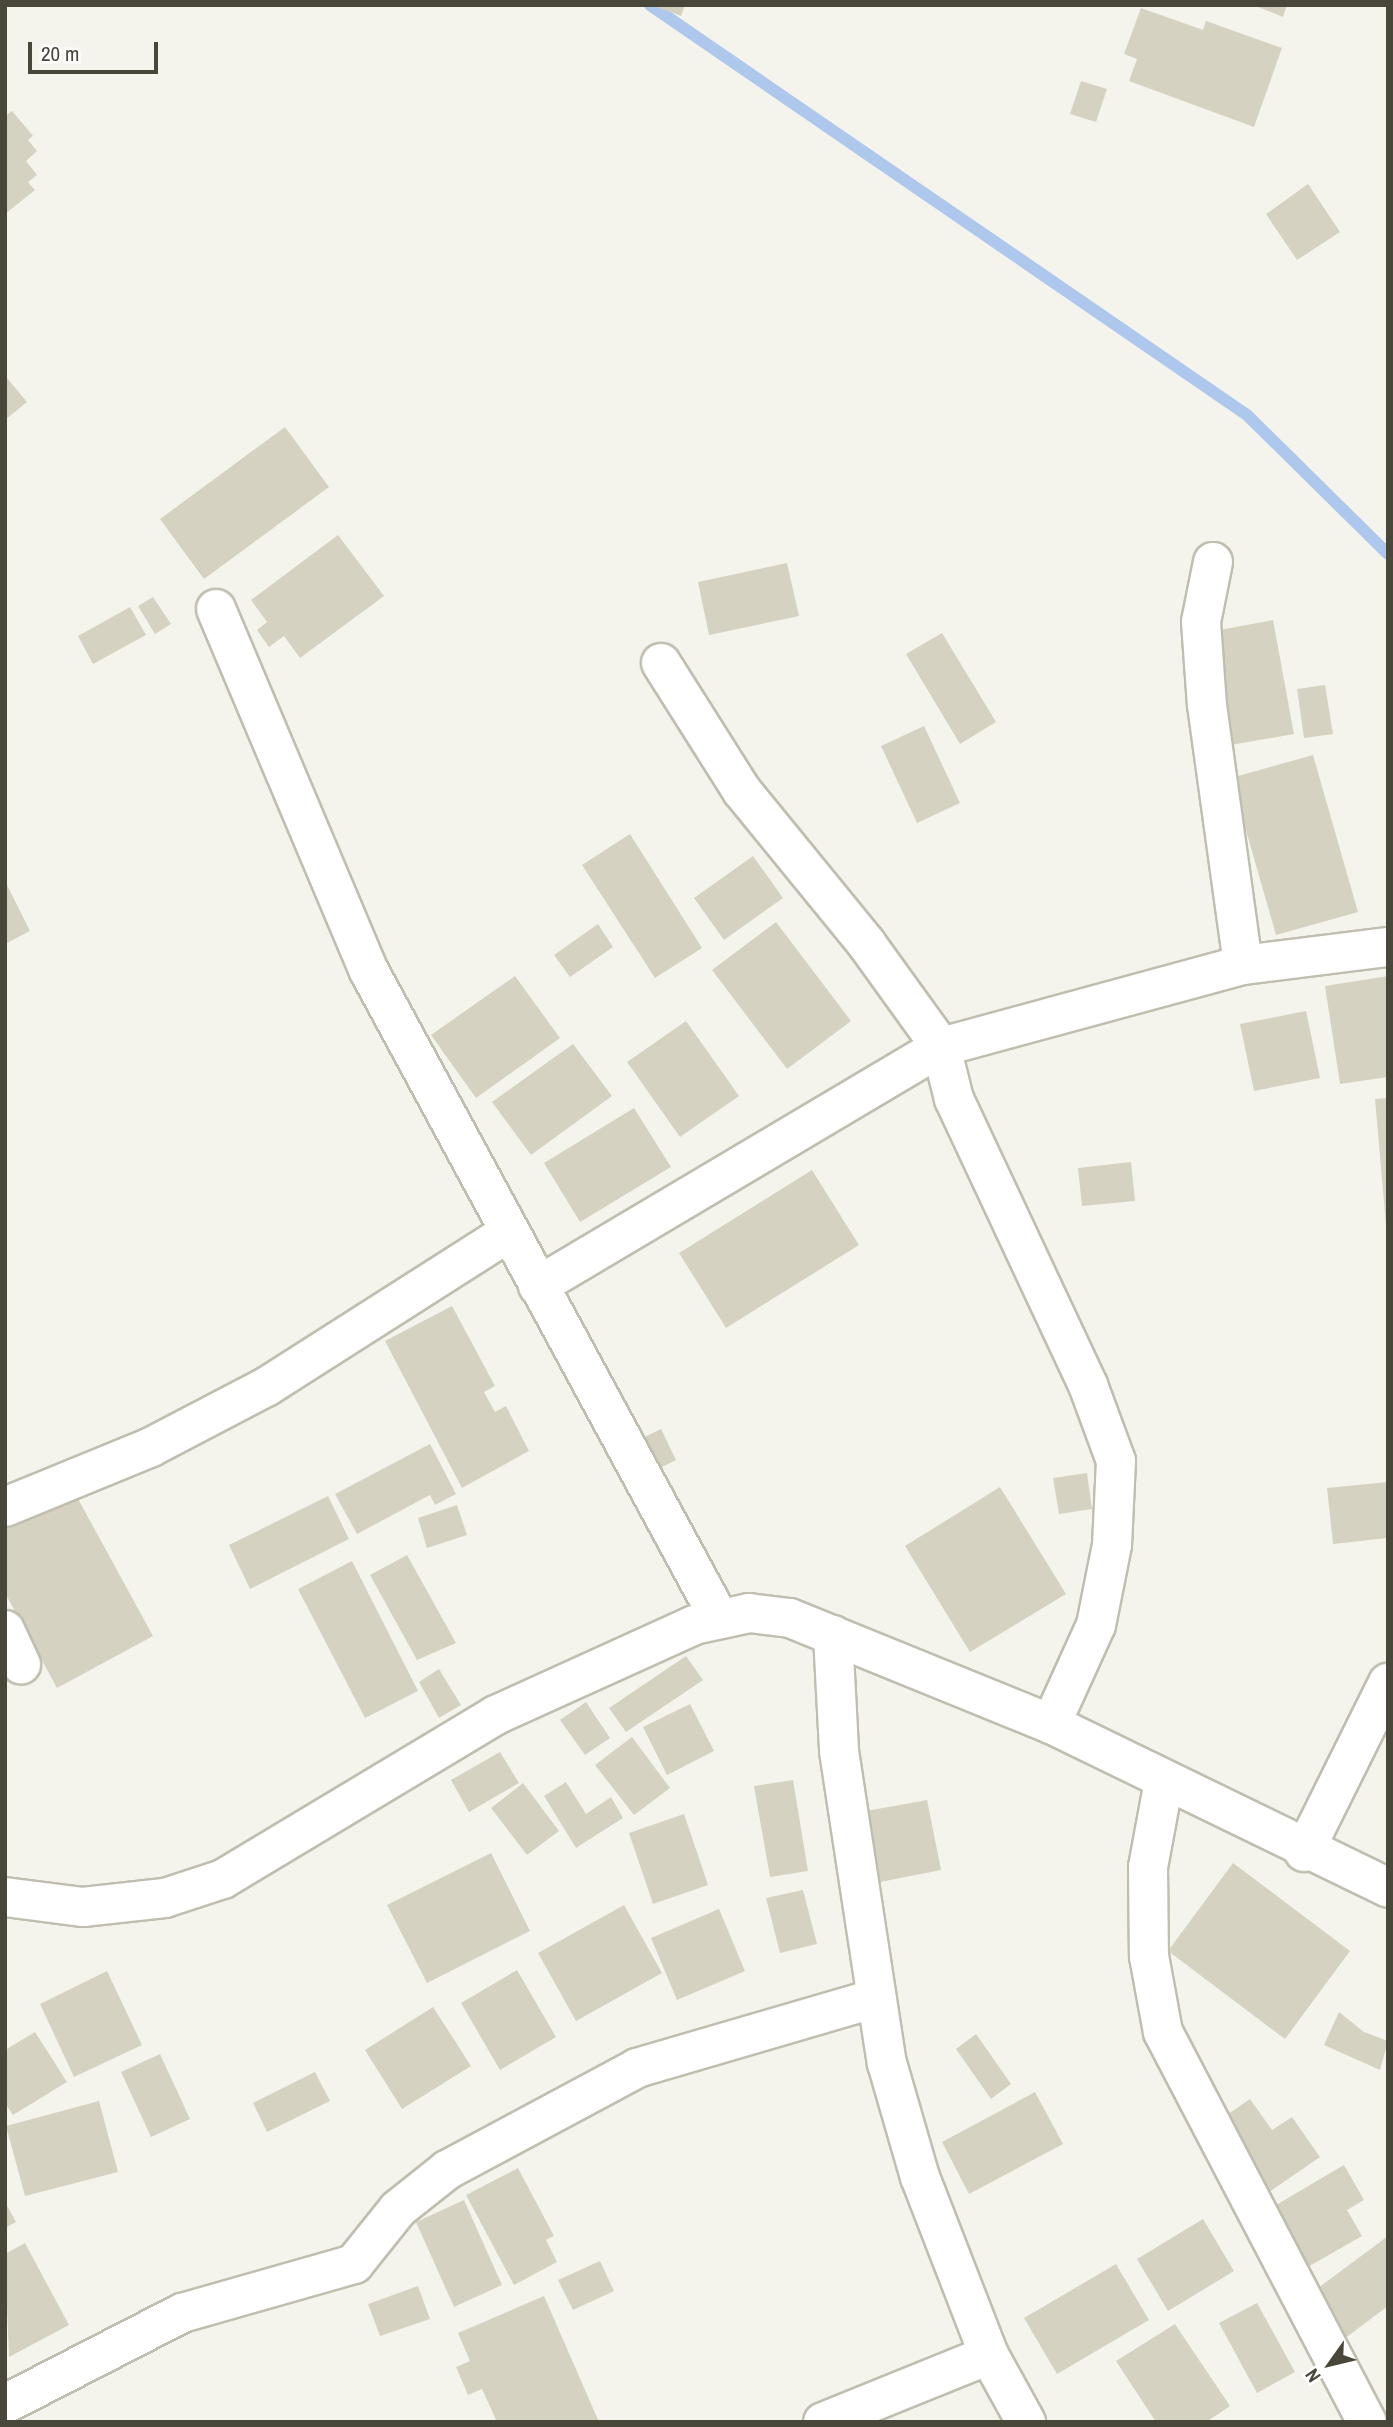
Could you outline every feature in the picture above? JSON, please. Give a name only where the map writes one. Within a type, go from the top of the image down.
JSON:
[{"type":"street","points":[[1213,562],[1201,622],[1206,691],[1243,965]]},
{"type":"street","points":[[216,609],[369,971],[719,1618]]},
{"type":"street","points":[[661,663],[742,791],[866,943],[941,1047],[954,1099],[1088,1385],[1116,1461],[1112,1545],[1096,1625],[1051,1724]]},
{"type":"street","points":[[538,1286],[941,1047],[1243,965],[1388,947]]},
{"type":"street","points":[[5,1507],[150,1447],[266,1387],[509,1232]]},
{"type":"street","points":[[5,1896],[83,1906],[165,1898],[223,1878],[496,1716],[719,1618],[790,1618],[833,1634],[1051,1724],[1304,1852],[1388,1888]]},
{"type":"street","points":[[5,1630],[21,1664]]},
{"type":"street","points":[[833,1634],[839,1751],[873,1999],[920,2177],[989,2355],[1026,2422]]},
{"type":"street","points":[[1304,1852],[1388,1683]]},
{"type":"street","points":[[1164,1781],[1148,1867],[1149,1956],[1163,2032],[1367,2422]]},
{"type":"street","points":[[5,2404],[182,2313],[354,2264],[398,2209],[447,2170],[637,2068],[873,1999]]},
{"type":"street","points":[[823,2422],[989,2355]]},
{"type":"building","points":[[651,5],[685,5],[681,16]]},
{"type":"building","points":[[1253,5],[1287,5],[1283,17]]},
{"type":"building","points":[[1141,8],[1203,30],[1206,21],[1282,48],[1254,127],[1129,81],[1137,59],[1124,54]]},
{"type":"building","points":[[1081,81],[1107,89],[1096,122],[1070,114]]},
{"type":"building","points":[[12,111],[33,136],[28,140],[37,151],[26,161],[37,175],[28,182],[35,190],[5,214],[5,116]]},
{"type":"building","points":[[1308,184],[1340,232],[1297,260],[1266,214]]},
{"type":"building","points":[[7,378],[27,402],[5,420],[5,380]]},
{"type":"building","points":[[285,427],[329,487],[204,579],[160,519]]},
{"type":"building","points":[[338,535],[384,596],[300,658],[284,636],[269,647],[257,630],[267,622],[251,600]]},
{"type":"building","points":[[787,563],[799,616],[709,635],[698,582]]},
{"type":"building","points":[[153,597],[171,624],[155,634],[138,606]]},
{"type":"building","points":[[130,607],[146,635],[93,664],[78,636]]},
{"type":"building","points":[[1273,620],[1294,734],[1225,746],[1204,633]]},
{"type":"building","points":[[942,633],[996,722],[960,744],[906,654]]},
{"type":"building","points":[[1325,685],[1333,734],[1304,738],[1297,689]]},
{"type":"building","points":[[924,726],[960,803],[917,823],[881,746]]},
{"type":"building","points":[[1313,755],[1358,912],[1276,935],[1231,778]]},
{"type":"building","points":[[630,834],[702,948],[655,978],[582,865]]},
{"type":"building","points":[[753,856],[783,898],[724,940],[694,898]]},
{"type":"building","points":[[5,881],[30,931],[5,944]]},
{"type":"building","points":[[776,922],[851,1021],[787,1069],[712,970]]},
{"type":"building","points":[[598,924],[613,947],[570,977],[554,955]]},
{"type":"building","points":[[515,976],[560,1038],[476,1098],[431,1035]]},
{"type":"building","points":[[1388,976],[1388,1077],[1340,1084],[1325,986]]},
{"type":"building","points":[[1306,1011],[1320,1078],[1254,1091],[1240,1024]]},
{"type":"building","points":[[686,1021],[739,1096],[680,1137],[627,1062]]},
{"type":"building","points":[[573,1044],[612,1096],[531,1155],[492,1102]]},
{"type":"building","points":[[1388,1098],[1388,1225],[1386,1225],[1375,1099]]},
{"type":"building","points":[[634,1108],[671,1167],[580,1222],[544,1163]]},
{"type":"building","points":[[1131,1162],[1135,1201],[1082,1206],[1078,1168]]},
{"type":"building","points":[[812,1170],[859,1245],[726,1328],[679,1253]]},
{"type":"building","points":[[452,1306],[495,1386],[484,1392],[495,1412],[506,1406],[529,1451],[462,1488],[385,1341]]},
{"type":"building","points":[[661,1429],[676,1460],[646,1475],[630,1444]]},
{"type":"building","points":[[430,1444],[456,1494],[435,1505],[430,1495],[357,1534],[335,1494]]},
{"type":"building","points":[[1087,1473],[1092,1509],[1059,1514],[1053,1478]]},
{"type":"building","points":[[1388,1482],[1388,1538],[1333,1544],[1327,1488]]},
{"type":"building","points":[[71,1486],[153,1636],[57,1688],[5,1593],[5,1522]]},
{"type":"building","points":[[1000,1487],[1066,1594],[970,1652],[905,1546]]},
{"type":"building","points":[[328,1496],[349,1539],[250,1589],[229,1545]]},
{"type":"building","points":[[457,1505],[467,1535],[427,1548],[418,1518]]},
{"type":"building","points":[[407,1555],[456,1643],[417,1660],[370,1575]]},
{"type":"building","points":[[352,1561],[418,1691],[365,1718],[298,1589]]},
{"type":"building","points":[[686,1656],[703,1680],[626,1732],[609,1708]]},
{"type":"building","points":[[439,1669],[461,1705],[439,1718],[419,1682]]},
{"type":"building","points":[[586,1702],[610,1738],[585,1755],[560,1720]]},
{"type":"building","points":[[690,1704],[714,1751],[667,1775],[643,1727]]},
{"type":"building","points":[[632,1737],[670,1788],[634,1815],[595,1765]]},
{"type":"building","points":[[500,1752],[519,1783],[469,1812],[451,1780]]},
{"type":"building","points":[[793,1780],[808,1871],[770,1877],[754,1786]]},
{"type":"building","points":[[566,1782],[586,1814],[611,1797],[623,1818],[576,1848],[544,1796]]},
{"type":"building","points":[[523,1783],[559,1831],[527,1855],[491,1808]]},
{"type":"building","points":[[927,1800],[941,1870],[870,1884],[855,1813]]},
{"type":"building","points":[[684,1814],[708,1885],[653,1904],[629,1833]]},
{"type":"building","points":[[491,1853],[530,1931],[427,1983],[387,1905]]},
{"type":"building","points":[[1233,1863],[1350,1951],[1285,2039],[1168,1951]]},
{"type":"building","points":[[803,1890],[817,1944],[780,1953],[766,1898]]},
{"type":"building","points":[[624,1905],[662,1973],[576,2021],[538,1953]]},
{"type":"building","points":[[719,1909],[745,1971],[677,2000],[651,1938]]},
{"type":"building","points":[[517,1970],[556,2037],[500,2070],[461,2003]]},
{"type":"building","points":[[107,1971],[142,2045],[74,2077],[40,2004]]},
{"type":"building","points":[[433,2007],[471,2066],[402,2109],[365,2050]]},
{"type":"building","points":[[1339,2012],[1364,2032],[1388,2041],[1380,2070],[1324,2045]]},
{"type":"building","points":[[35,2032],[67,2082],[13,2115],[5,2103],[5,2050]]},
{"type":"building","points":[[976,2034],[1011,2084],[991,2099],[956,2049]]},
{"type":"building","points":[[160,2054],[190,2119],[151,2137],[121,2072]]},
{"type":"building","points":[[315,2072],[330,2101],[267,2132],[253,2103]]},
{"type":"building","points":[[1035,2092],[1063,2144],[969,2194],[942,2142]]},
{"type":"building","points":[[1250,2099],[1272,2130],[1292,2117],[1320,2157],[1268,2193],[1218,2121]]},
{"type":"building","points":[[99,2101],[118,2172],[25,2196],[6,2126]]},
{"type":"building","points":[[1344,2165],[1364,2200],[1347,2210],[1362,2236],[1306,2268],[1271,2208]]},
{"type":"building","points":[[518,2168],[554,2236],[546,2240],[557,2262],[514,2285],[466,2195]]},
{"type":"building","points":[[464,2200],[502,2285],[454,2307],[416,2222]]},
{"type":"building","points":[[5,2202],[16,2222],[5,2228]]},
{"type":"building","points":[[1203,2219],[1234,2271],[1168,2311],[1137,2259]]},
{"type":"building","points":[[1388,2236],[1388,2306],[1344,2339],[1310,2294]]},
{"type":"building","points":[[25,2243],[69,2325],[9,2357],[5,2254]]},
{"type":"building","points":[[600,2261],[614,2291],[573,2310],[558,2280]]},
{"type":"building","points":[[1116,2264],[1149,2320],[1057,2374],[1024,2318]]},
{"type":"building","points":[[418,2286],[430,2319],[380,2336],[368,2304]]},
{"type":"building","points":[[544,2296],[599,2422],[497,2422],[482,2389],[468,2395],[456,2367],[470,2361],[458,2333]]},
{"type":"building","points":[[1257,2303],[1295,2372],[1257,2393],[1219,2323]]},
{"type":"building","points":[[1175,2324],[1230,2406],[1206,2422],[1156,2422],[1116,2361]]},
{"type":"waterway","points":[[650,5],[1247,415],[1388,554]]}]
